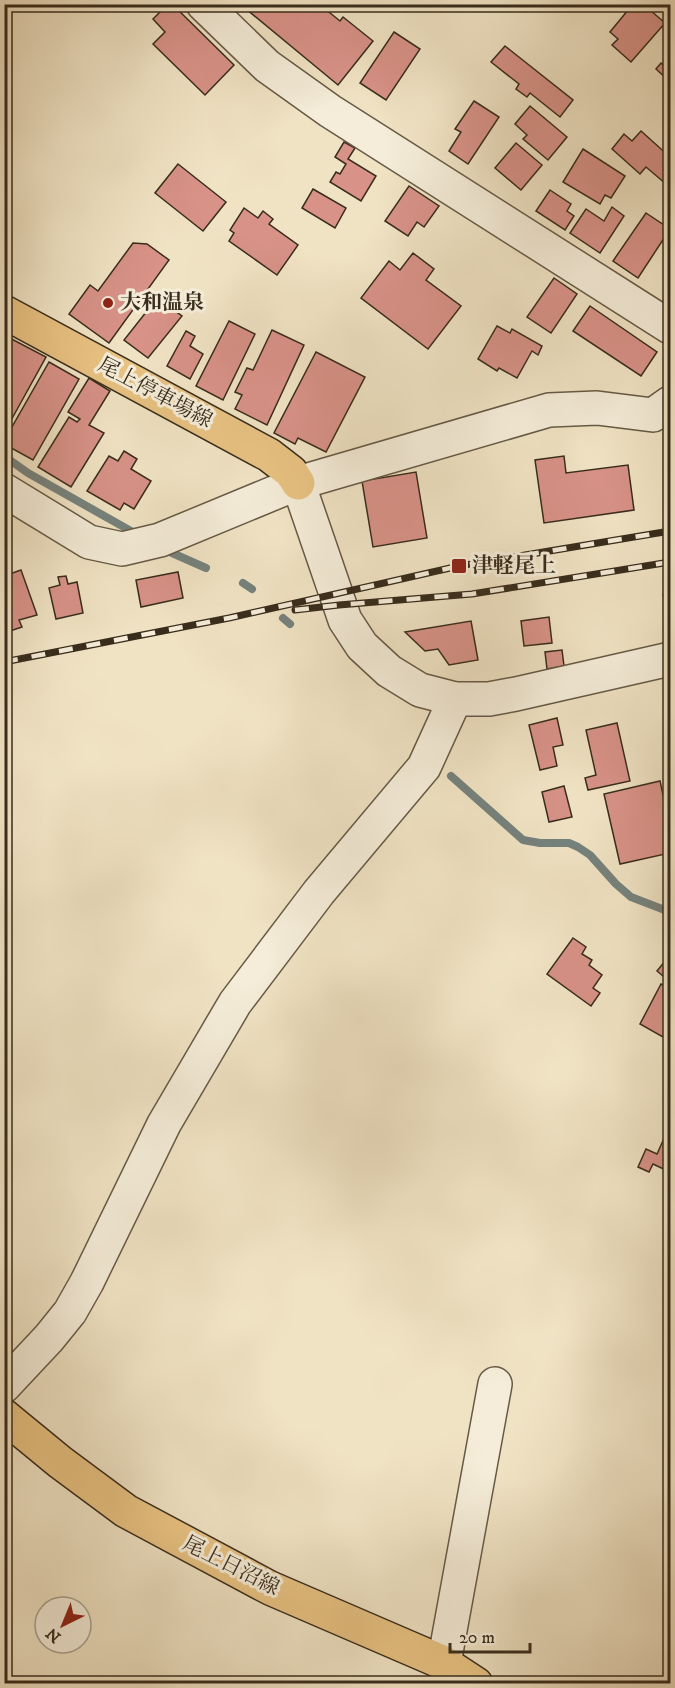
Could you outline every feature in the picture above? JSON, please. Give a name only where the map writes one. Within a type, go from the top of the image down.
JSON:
[{"type":"main road","name":"尾上停車場線","points":[[4,312],[269,455],[291,472],[298,483]]},
{"type":"main road","name":"尾上日沼線","points":[[4,1416],[126,1512],[270,1588],[444,1663],[476,1683]]},
{"type":"street","points":[[202,4],[267,66],[330,111],[670,327]]},
{"type":"street","points":[[4,490],[88,542],[122,549],[160,540],[298,483],[549,410],[597,408],[653,416],[670,403]]},
{"type":"street","points":[[298,483],[345,620],[362,646],[389,671],[420,690],[455,699],[489,699],[669,668]]},
{"type":"street","points":[[4,1386],[70,1312],[164,1124],[235,1004],[319,892],[424,767],[455,699]]},
{"type":"street","points":[[444,1663],[495,1384]]},
{"type":"building","points":[[168,4],[172,4],[234,65],[205,95],[153,44],[165,32],[153,19]]},
{"type":"building","points":[[240,4],[319,4],[340,21],[343,17],[373,41],[338,85]]},
{"type":"building","points":[[633,4],[643,4],[665,23],[631,62],[612,45],[618,39],[610,32]]},
{"type":"building","points":[[394,32],[420,49],[386,100],[360,83]]},
{"type":"building","points":[[505,46],[573,100],[560,117],[530,93],[527,97],[516,89],[519,84],[491,62]]},
{"type":"building","points":[[661,63],[670,72],[670,82],[656,69]]},
{"type":"building","points":[[474,101],[499,117],[468,164],[449,151],[461,132],[455,129]]},
{"type":"building","points":[[530,106],[567,137],[548,160],[523,139],[527,135],[515,124]]},
{"type":"building","points":[[641,131],[670,157],[670,179],[666,184],[646,167],[640,174],[612,149],[624,134],[632,141]]},
{"type":"building","points":[[344,142],[355,148],[348,159],[376,176],[361,201],[330,182],[336,172],[340,174],[346,164],[335,157]]},
{"type":"building","points":[[516,143],[542,165],[521,190],[495,168]]},
{"type":"building","points":[[583,149],[625,176],[611,198],[605,195],[600,204],[563,182]]},
{"type":"building","points":[[178,164],[226,202],[203,231],[155,193]]},
{"type":"building","points":[[409,186],[439,206],[424,227],[417,222],[408,236],[385,221]]},
{"type":"building","points":[[313,189],[346,208],[335,228],[302,208]]},
{"type":"building","points":[[550,190],[571,204],[567,211],[574,216],[565,230],[536,211]]},
{"type":"building","points":[[612,207],[624,216],[600,253],[570,233],[586,209],[604,221]]},
{"type":"building","points":[[244,208],[258,218],[263,211],[273,219],[269,224],[298,245],[277,275],[229,241],[234,233],[230,230]]},
{"type":"building","points":[[646,213],[670,229],[638,278],[613,261]]},
{"type":"building","name":"大和温泉","points":[[133,243],[147,244],[169,260],[109,343],[69,314],[90,285],[98,291]]},
{"type":"building","points":[[413,253],[434,269],[426,280],[461,306],[428,349],[361,298],[389,261],[400,270]]},
{"type":"building","points":[[554,278],[577,294],[551,333],[527,317]]},
{"type":"building","points":[[166,294],[183,307],[178,313],[182,316],[148,358],[124,340],[158,297],[162,299]]},
{"type":"building","points":[[590,306],[657,352],[641,376],[573,331]]},
{"type":"building","points":[[229,321],[255,334],[223,400],[196,386]]},
{"type":"building","points":[[497,326],[510,333],[512,329],[542,346],[538,355],[532,351],[517,378],[499,368],[497,371],[478,359]]},
{"type":"building","points":[[272,330],[304,345],[267,425],[235,409],[242,395],[235,392],[247,368],[253,370]]},
{"type":"building","points":[[186,331],[195,336],[190,346],[203,354],[190,379],[167,366]]},
{"type":"building","points":[[4,335],[46,357],[4,433]]},
{"type":"building","points":[[316,352],[365,377],[326,452],[298,438],[295,444],[274,433]]},
{"type":"building","points":[[49,362],[79,379],[33,460],[4,444],[4,441]]},
{"type":"building","points":[[89,378],[110,391],[89,425],[104,433],[71,487],[38,467],[69,417],[77,422],[80,419],[68,412]]},
{"type":"building","points":[[124,451],[137,459],[131,469],[151,481],[134,509],[124,503],[120,510],[87,491],[109,456],[118,461]]},
{"type":"building","points":[[564,456],[566,473],[628,465],[634,510],[544,523],[535,460]]},
{"type":"building","points":[[416,472],[427,538],[373,547],[362,481]]},
{"type":"building","points":[[21,570],[37,615],[19,620],[22,627],[4,633],[4,576]]},
{"type":"building","points":[[178,572],[183,598],[141,607],[136,580]]},
{"type":"building","points":[[66,576],[68,584],[77,582],[83,613],[56,619],[49,588],[60,585],[58,577]]},
{"type":"building","points":[[670,592],[670,629],[663,594]]},
{"type":"building","points":[[549,617],[552,643],[524,646],[521,621]]},
{"type":"building","points":[[471,621],[478,660],[449,665],[438,649],[425,651],[405,632]]},
{"type":"building","points":[[562,650],[564,666],[547,669],[545,652]]},
{"type":"building","points":[[557,718],[563,745],[553,747],[557,766],[540,770],[529,725]]},
{"type":"building","points":[[617,723],[630,781],[588,790],[585,778],[596,775],[586,730]]},
{"type":"building","points":[[660,781],[670,826],[670,853],[620,864],[604,794]]},
{"type":"building","points":[[564,786],[572,817],[549,822],[542,792]]},
{"type":"building","points":[[573,938],[586,947],[582,954],[592,960],[589,965],[602,975],[593,988],[600,993],[591,1006],[547,974]]},
{"type":"building","points":[[670,955],[670,982],[657,971]]},
{"type":"building","points":[[661,984],[670,989],[670,1041],[640,1024]]},
{"type":"building","points":[[670,1125],[670,1172],[653,1164],[649,1172],[638,1167],[646,1149],[657,1154]]},
{"type":"waterway","points":[[4,456],[28,473],[138,535]]},
{"type":"waterway","points":[[172,553],[206,568]]},
{"type":"waterway","points":[[243,583],[252,589]]},
{"type":"waterway","points":[[283,618],[290,624]]},
{"type":"waterway","points":[[451,776],[523,840],[540,843],[569,843],[578,847],[590,855],[631,897],[670,912]]},
{"type":"railway","points":[[4,662],[229,618],[459,566],[670,531]]},
{"type":"railway","points":[[295,610],[472,594],[670,562]]},
{"type":"place","name":"大和温泉","points":[[108,303]]},
{"type":"place","name":"津軽尾上","points":[[459,566]]}]
